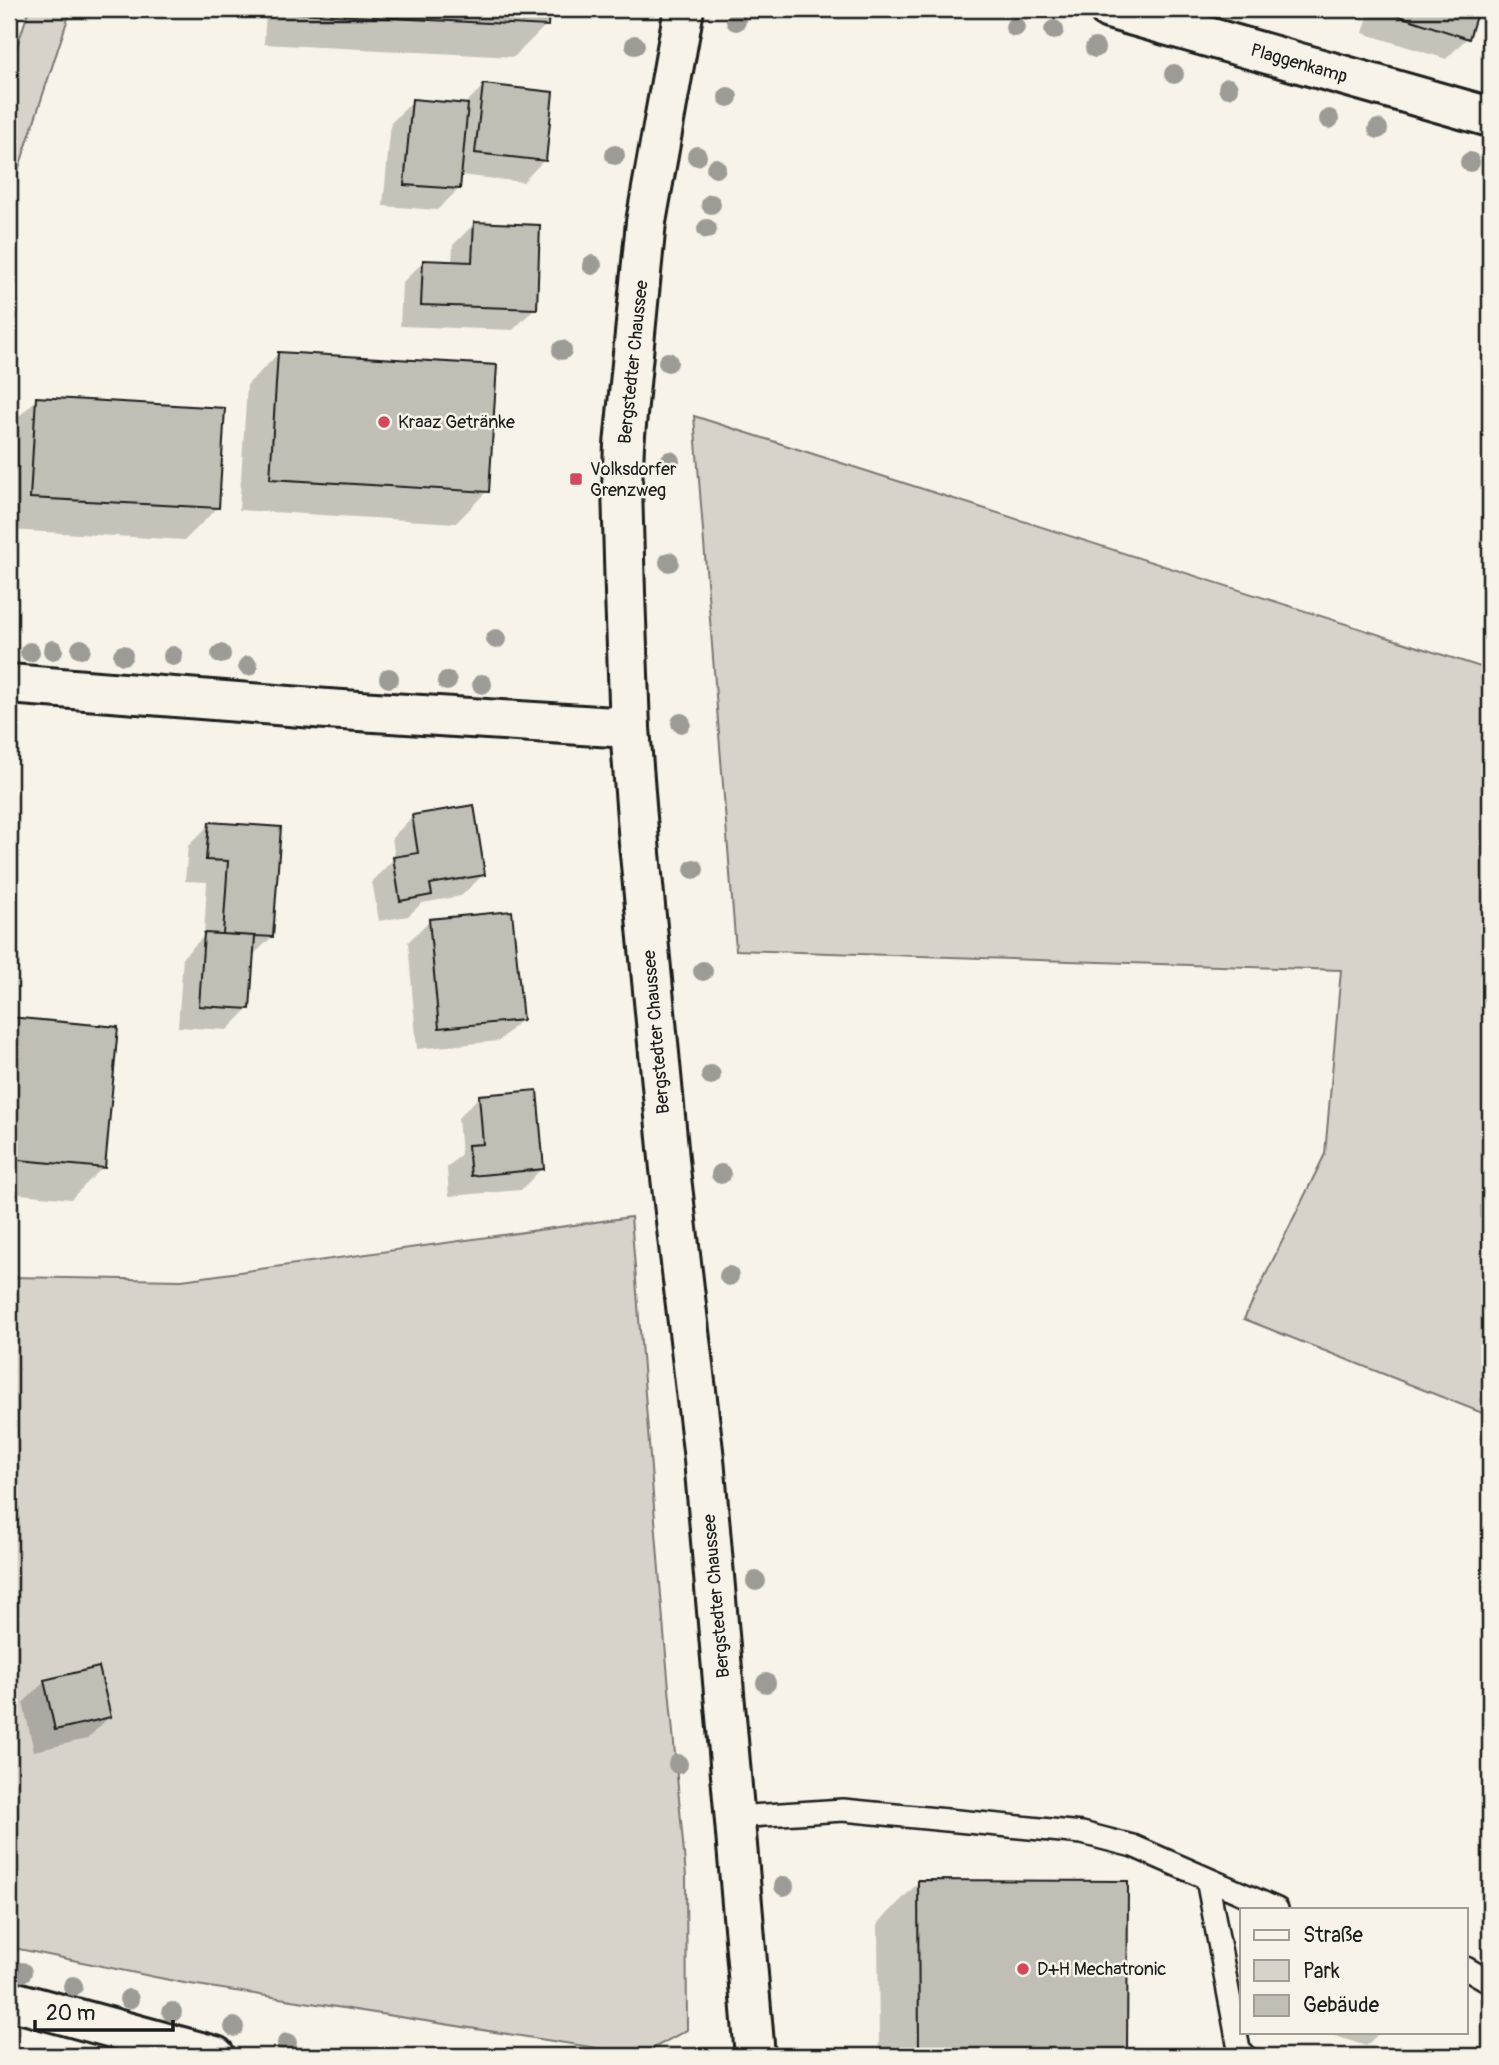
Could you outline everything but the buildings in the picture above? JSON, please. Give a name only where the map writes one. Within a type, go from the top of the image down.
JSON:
[{"type":"main road","name":"Bergstedter Chaussee","points":[[684,9],[646,222],[624,445],[622,486],[630,728],[668,1155],[704,1459],[755,2056]]},
{"type":"main road","name":"Plaggenkamp","points":[[1109,9],[1490,117]]},
{"type":"main road","points":[[9,684],[327,709],[630,728]]},
{"type":"main road","points":[[9,2000],[215,2056]]},
{"type":"lane","points":[[735,1816],[843,1810],[1082,1833],[1133,1846],[1276,1908]]},
{"type":"lane","points":[[1207,1879],[1239,2049],[1245,2056]]},
{"type":"lane","points":[[1468,1969],[1490,1982]]},
{"type":"green space","points":[[29,9],[71,9],[9,198],[9,72]]},
{"type":"green space","points":[[694,416],[1490,670],[1490,1416],[1244,1319],[1325,1154],[1341,970],[736,950]]},
{"type":"green space","points":[[631,1217],[686,1876],[687,2030],[641,2055],[184,1983],[9,1947],[9,1277],[182,1280]]},
{"type":"place","name":"Kraaz Getränke","points":[[384,422]]},
{"type":"place","name":"Volksdorfer Grenzweg","points":[[576,479]]},
{"type":"place","name":"D+H Mechatronic","points":[[1023,1969]]}]
